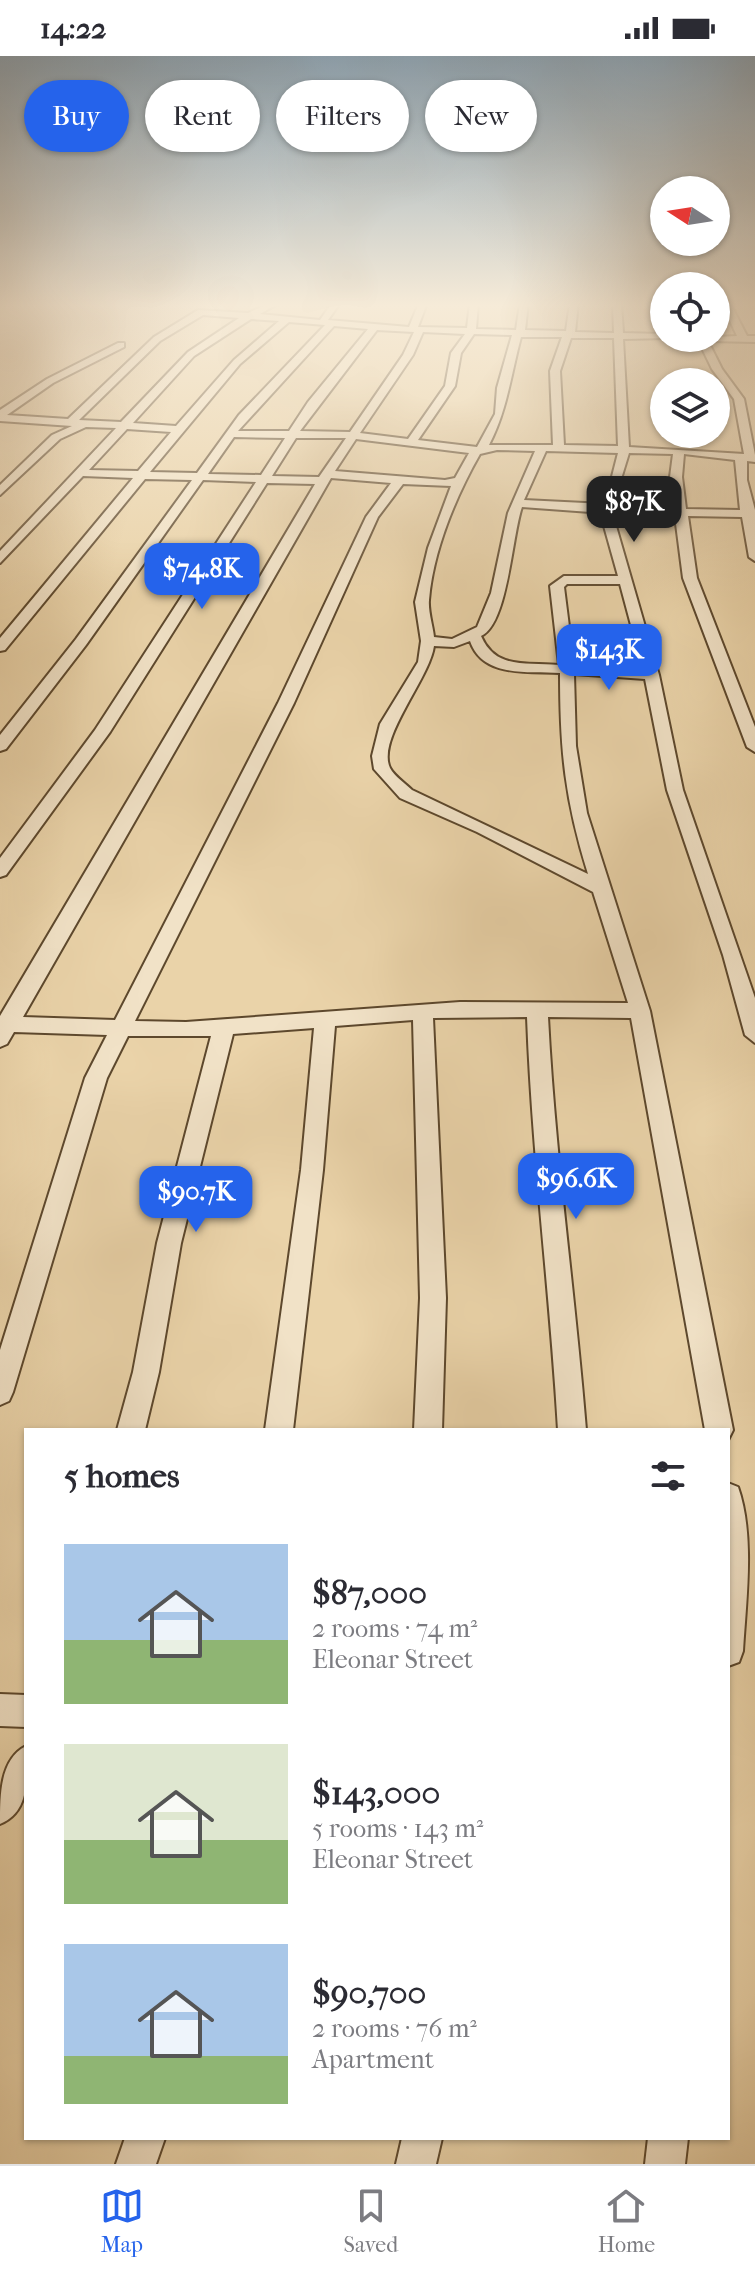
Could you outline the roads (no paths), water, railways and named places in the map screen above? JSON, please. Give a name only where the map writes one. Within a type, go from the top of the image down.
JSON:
[{"type":"street","points":[[0,417],[21,401]]},
{"type":"street","points":[[70,423],[92,401]]},
{"type":"street","points":[[0,559],[148,401]]},
{"type":"street","points":[[0,647],[202,401]]},
{"type":"street","points":[[0,746],[230,434],[259,401]]},
{"type":"street","points":[[0,871],[102,732],[314,401]]},
{"type":"street","points":[[2,1029],[325,478],[376,401]]},
{"type":"street","points":[[412,441],[440,401]]},
{"type":"street","points":[[501,401],[500,414],[459,480],[434,548],[423,592],[422,614],[428,641],[425,662],[388,724],[380,756],[382,769],[406,794],[483,828],[601,888]]},
{"type":"street","points":[[557,401],[559,450]]},
{"type":"street","points":[[622,401],[624,452],[609,510],[652,675],[675,790],[733,955],[755,1035]]},
{"type":"street","points":[[739,401],[749,458],[741,480],[751,513],[755,557]]},
{"type":"street","points":[[0,417],[178,429]]},
{"type":"street","points":[[6,432],[22,420]]},
{"type":"street","points":[[0,491],[56,437],[86,424]]},
{"type":"street","points":[[230,434],[352,435],[412,441],[436,448],[679,451],[749,458]]},
{"type":"street","points":[[428,641],[454,643],[475,637],[483,630],[497,602],[505,552],[518,503],[542,449]]},
{"type":"street","points":[[679,451],[676,477],[690,578],[755,747]]},
{"type":"street","points":[[82,473],[325,478],[433,485],[459,480]]},
{"type":"street","points":[[0,1392],[96,1078],[118,1029],[292,691],[372,517],[398,482]]},
{"type":"street","points":[[518,503],[609,510],[751,513]]},
{"type":"street","points":[[625,580],[572,579],[558,584],[567,671],[566,724],[578,813],[640,1011],[719,1428]]},
{"type":"street","points":[[475,637],[481,653],[497,665],[652,675]]},
{"type":"street","points":[[537,1010],[541,1115],[564,1309],[572,1428]]},
{"type":"street","points":[[2,1029],[224,1027],[423,1012],[640,1011]]},
{"type":"street","points":[[423,1012],[433,1298],[428,1428]]},
{"type":"street","points":[[279,1428],[312,1170],[325,1020]]},
{"type":"street","points":[[132,1428],[146,1372],[169,1243],[224,1027]]},
{"type":"street","points":[[730,1517],[733,1548],[730,1610]]},
{"type":"street","points":[[0,1710],[24,1711]]},
{"type":"street","points":[[0,1807],[24,1765]]},
{"type":"street","points":[[136,2164],[144,2140]]},
{"type":"street","points":[[416,2164],[422,2140]]},
{"type":"street","points":[[665,2164],[668,2140]]}]
